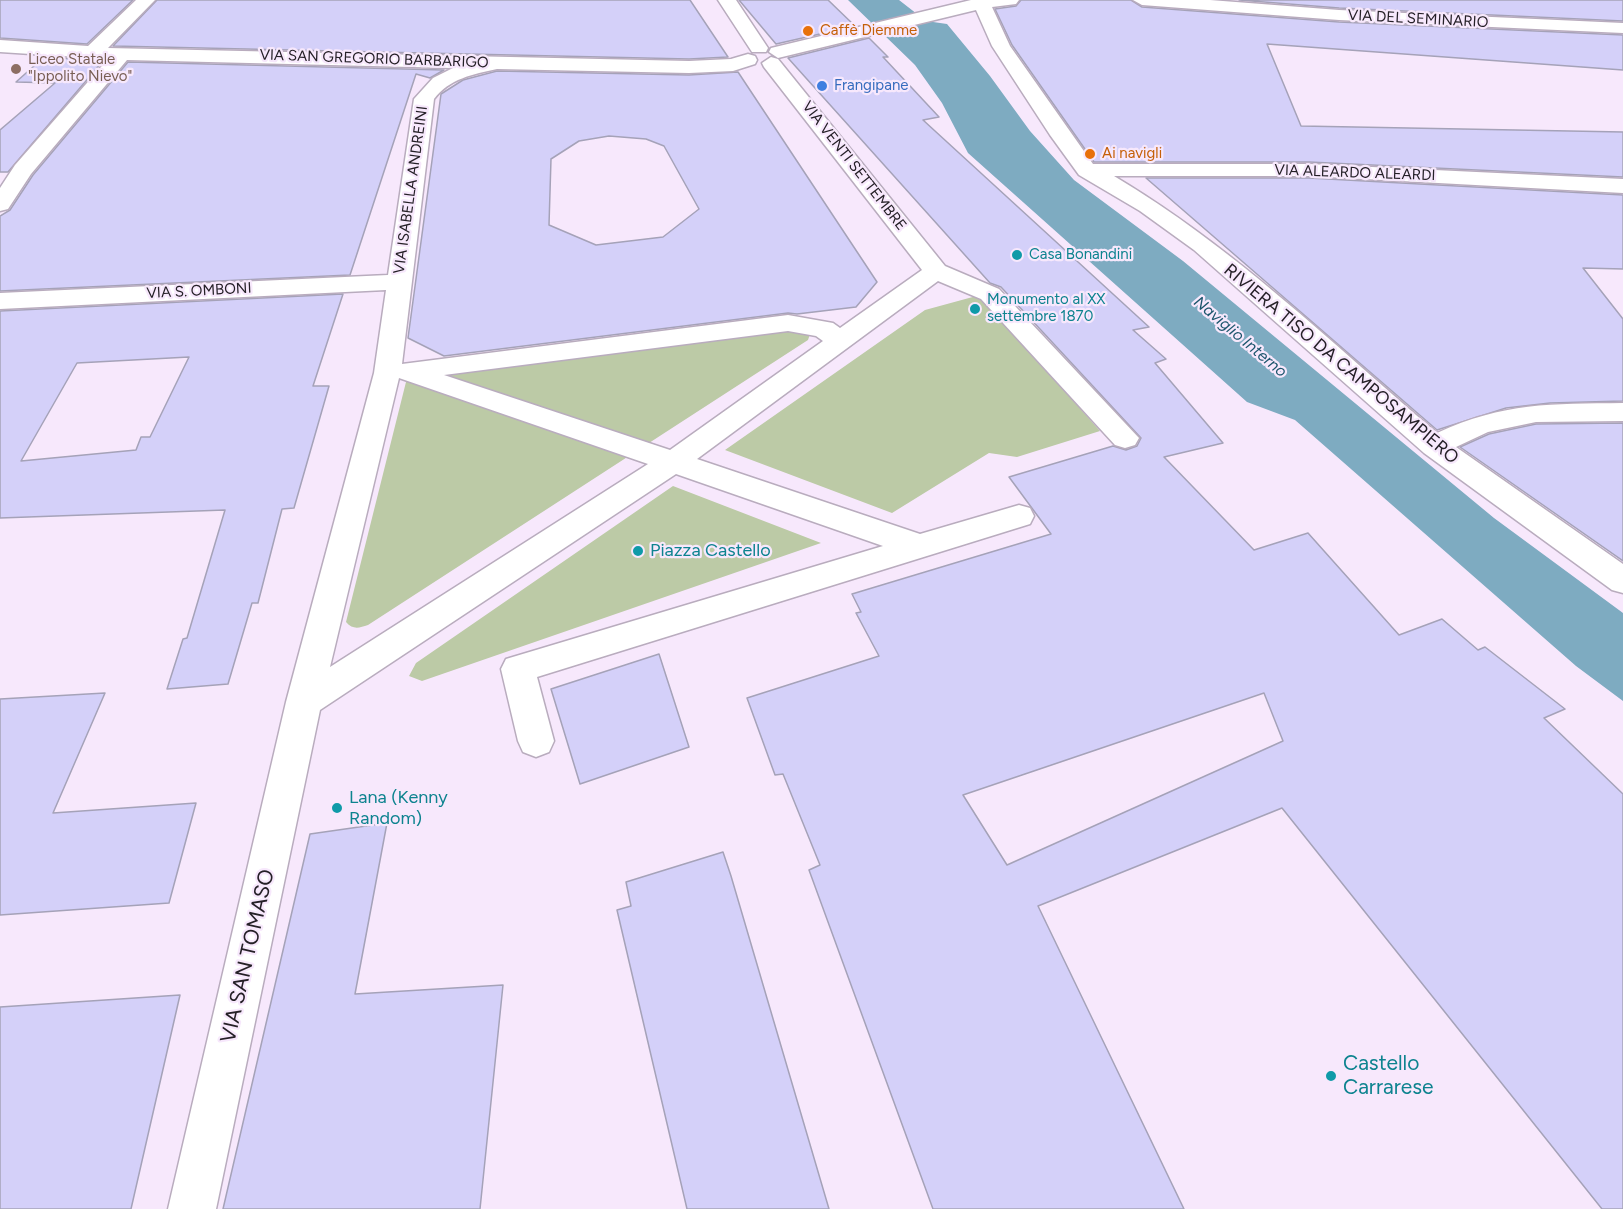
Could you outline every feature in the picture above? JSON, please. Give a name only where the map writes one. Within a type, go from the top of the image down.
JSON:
[{"type":"street","points":[[93,52],[146,0]]},
{"type":"street","name":"VIA VENTI SETTEMBRE","points":[[728,0],[764,56],[936,271]]},
{"type":"street","points":[[1010,0],[982,2],[1001,46],[1060,135],[1088,170]]},
{"type":"street","name":"VIA DEL SEMINARIO","points":[[1142,0],[1339,15],[1623,28]]},
{"type":"street","name":"VIA SAN GREGORIO BARBARIGO","points":[[0,46],[122,54],[705,67],[733,65],[982,2]]},
{"type":"street","points":[[0,204],[23,170],[122,54]]},
{"type":"street","name":"VIA ISABELLA ANDREINI","points":[[397,372],[398,282],[424,99],[430,89],[442,80],[478,67],[505,62]]},
{"type":"street","points":[[0,171],[23,170]]},
{"type":"street","name":"VIA ALEARDO ALEARDI","points":[[1088,170],[1309,170],[1623,186]]},
{"type":"street","name":"RIVIERA TISO DA CAMPOSAMPIERO","points":[[1088,170],[1148,206],[1202,245],[1434,446],[1623,581]]},
{"type":"street","points":[[304,702],[675,461],[842,342],[936,271],[990,294],[1125,438]]},
{"type":"street","name":"VIA S. OMBONI","points":[[0,301],[398,282]]},
{"type":"street","points":[[397,372],[788,323],[824,329],[842,342]]},
{"type":"street","points":[[397,372],[675,461],[916,545]]},
{"type":"street","points":[[304,702],[397,372]]},
{"type":"street","points":[[1434,446],[1481,424],[1536,413],[1623,412]]},
{"type":"street","points":[[536,741],[518,669],[916,545],[1019,516]]},
{"type":"street","name":"VIA SAN TOMASO","points":[[192,1209],[304,702]]},
{"type":"green space","points":[[980,295],[1100,431],[1017,457],[989,453],[892,513],[725,450],[925,310]]},
{"type":"green space","points":[[791,328],[810,334],[808,340],[368,625],[356,628],[346,622],[407,378]]},
{"type":"green space","points":[[673,486],[821,543],[422,681],[409,676],[416,663]]},
{"type":"water","name":"Naviglio Interno","points":[[848,0],[899,0],[926,21],[947,24],[990,76],[1030,131],[1074,180],[1183,261],[1494,518],[1623,613],[1623,701],[1576,666],[1295,420],[1247,402],[968,153],[942,103],[915,65]]},
{"type":"building","points":[[0,0],[133,0],[87,44],[0,38]]},
{"type":"building","points":[[157,0],[690,0],[728,57],[689,59],[113,46]]},
{"type":"building","points":[[739,0],[828,0],[855,26],[776,44]]},
{"type":"building","points":[[1021,0],[1131,0],[1142,7],[1339,22],[1623,35],[1623,70],[1267,44],[1301,126],[1623,132],[1623,177],[1309,162],[1094,162],[1012,45],[995,9],[1016,6]]},
{"type":"building","points":[[1239,0],[1623,0],[1623,21],[1339,8]]},
{"type":"building","points":[[869,38],[888,57],[883,57],[939,117],[923,120],[1149,327],[1133,330],[1166,359],[1155,363],[1223,443],[1164,457],[1254,550],[1308,533],[1399,635],[1442,619],[1478,650],[1485,647],[1565,709],[1544,718],[1623,794],[1623,1209],[1602,1209],[1282,808],[1038,906],[1184,1209],[933,1209],[809,870],[820,865],[783,774],[775,775],[747,698],[879,656],[856,613],[861,612],[852,594],[1051,534],[1009,477],[1113,446],[1126,450],[1137,446],[1141,438],[1001,287],[990,283],[788,58]],"holes":[[[1264,693],[1283,741],[1007,865],[963,795]]]},
{"type":"building","points":[[44,57],[103,61],[8,172],[0,172],[0,130],[55,83],[16,82]]},
{"type":"building","points":[[128,62],[444,70],[430,78],[416,74],[350,275],[0,291],[0,216],[10,210],[33,175]]},
{"type":"building","points":[[497,71],[689,75],[738,72],[877,282],[856,307],[788,313],[444,356],[408,338],[441,94],[463,80]],"holes":[[[609,136],[646,139],[664,146],[699,209],[663,237],[596,245],[549,225],[551,159],[579,141]]]},
{"type":"building","points":[[1146,178],[1309,178],[1623,195],[1623,269],[1583,268],[1623,319],[1623,401],[1550,403],[1506,408],[1437,430]]},
{"type":"building","points":[[343,294],[313,386],[329,386],[294,508],[282,509],[258,603],[252,603],[228,684],[167,689],[183,639],[187,638],[225,510],[0,518],[0,311]],"holes":[[[189,357],[150,437],[141,437],[136,450],[21,461],[77,363]]]},
{"type":"building","points":[[1623,423],[1623,561],[1460,447],[1489,434],[1536,424]]},
{"type":"building","points":[[659,654],[689,747],[580,784],[551,689]]},
{"type":"building","points":[[105,693],[53,813],[196,803],[169,903],[0,915],[0,699]]},
{"type":"building","points":[[387,823],[355,994],[503,985],[480,1209],[223,1209],[310,834]]},
{"type":"building","points":[[723,852],[829,1209],[687,1209],[617,910],[631,906],[626,882]]},
{"type":"building","points":[[180,995],[131,1209],[0,1209],[0,1007]]},
{"type":"place","name":"Caffè Diemme","points":[[808,31]]},
{"type":"place","name":"Liceo Statale \"Ippolito Nievo\"","points":[[16,69]]},
{"type":"place","name":"Frangipane","points":[[822,86]]},
{"type":"place","name":"Ai navigli","points":[[1090,154]]},
{"type":"place","name":"Casa Bonandini","points":[[1017,255]]},
{"type":"place","name":"Monumento al XX settembre 1870","points":[[975,309]]},
{"type":"place","name":"Piazza Castello","points":[[638,551]]},
{"type":"place","name":"Lana (Kenny Random)","points":[[337,808]]},
{"type":"place","name":"Castello Carrarese","points":[[1331,1076]]}]
